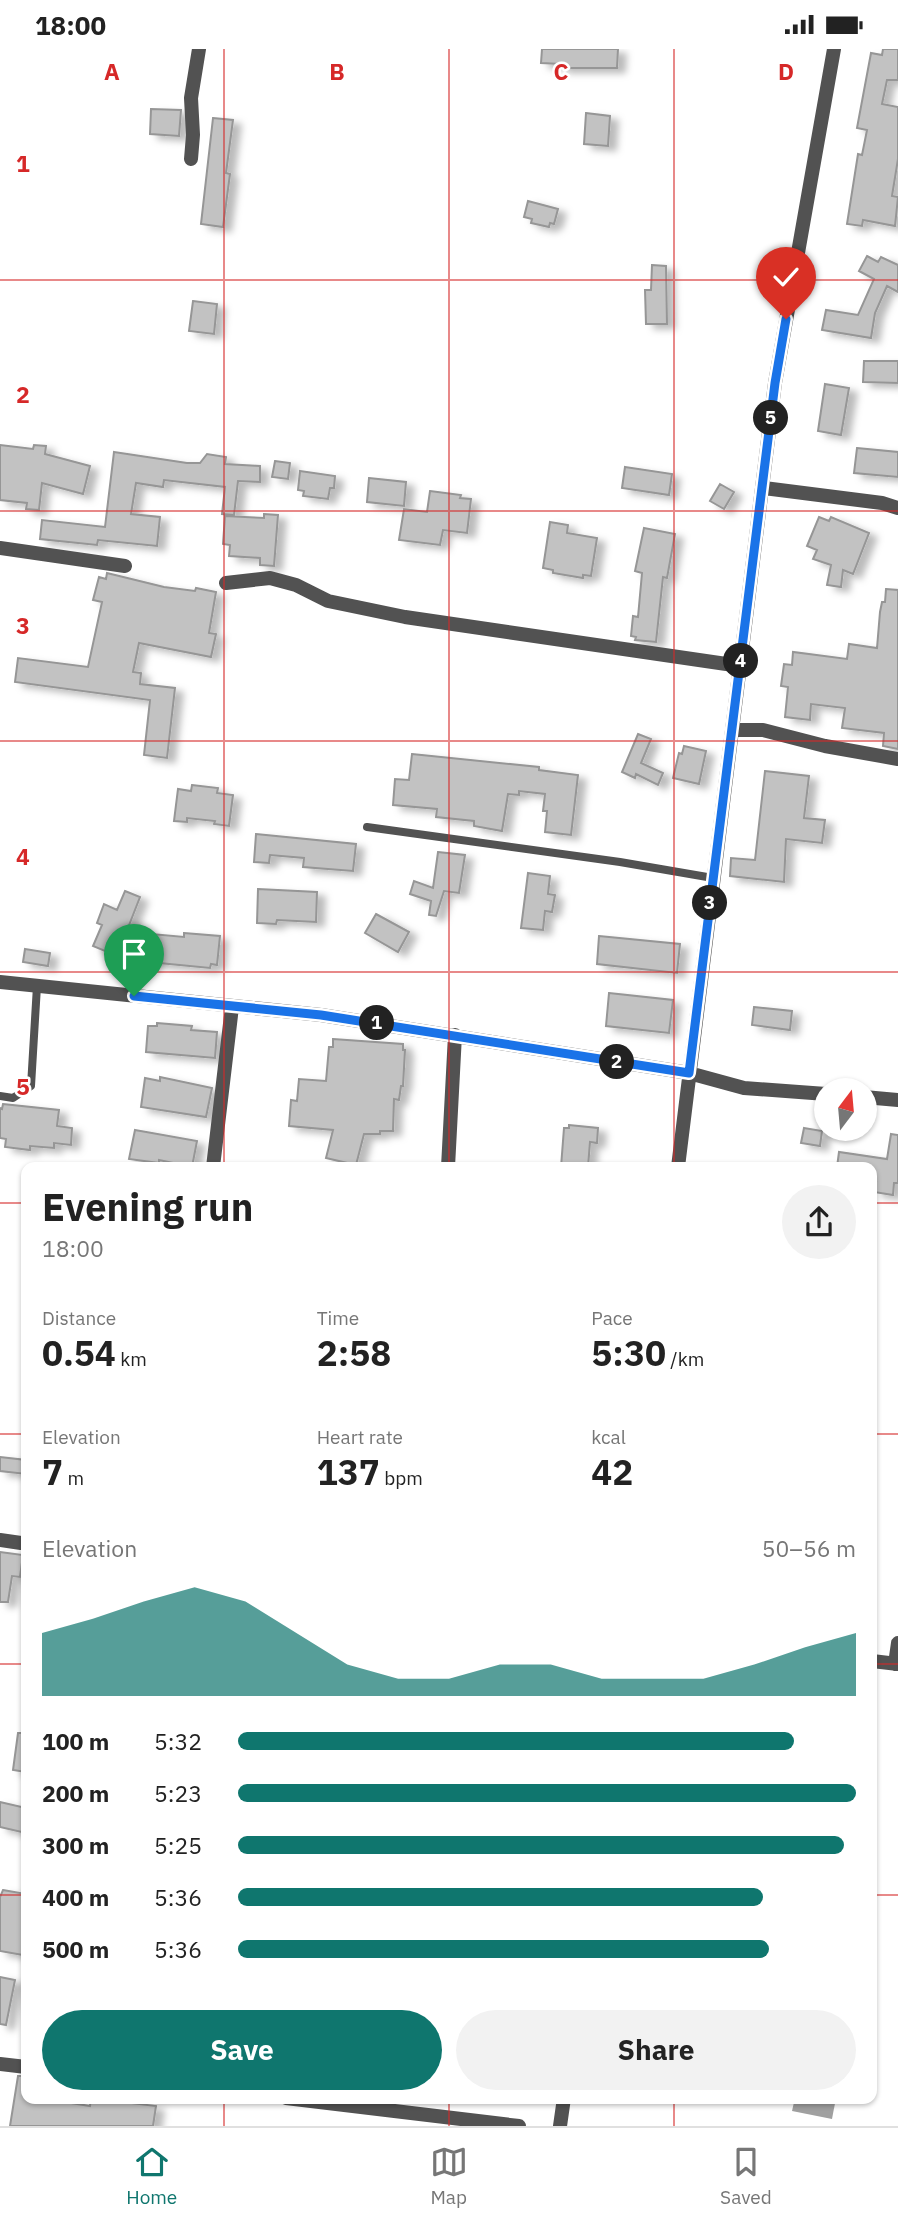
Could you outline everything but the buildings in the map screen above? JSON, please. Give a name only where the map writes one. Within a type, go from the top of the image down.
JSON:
[{"type":"street","points":[[191,159],[191,99],[199,49]]},
{"type":"street","points":[[679,1162],[775,383],[834,49]]},
{"type":"street","points":[[764,488],[882,503],[898,508]]},
{"type":"street","points":[[0,548],[125,566]]},
{"type":"street","points":[[226,583],[270,578],[296,585],[328,601],[405,617],[740,666]]},
{"type":"street","points":[[733,730],[763,730],[825,746],[898,759]]},
{"type":"street","points":[[0,982],[321,1015],[689,1073],[744,1088],[814,1093]]},
{"type":"street","points":[[214,1162],[232,1007]]},
{"type":"street","points":[[448,1162],[455,1035]]},
{"type":"street","points":[[877,1098],[898,1100]]},
{"type":"street","points":[[0,1540],[21,1543]]},
{"type":"street","points":[[877,1662],[897,1664],[898,1643]]},
{"type":"street","points":[[0,2064],[21,2066]]},
{"type":"street","points":[[336,2104],[519,2126]]},
{"type":"street","points":[[560,2126],[563,2104]]},
{"type":"lane","points":[[367,827],[620,862],[713,878]]},
{"type":"lane","points":[[0,1096],[13,1098],[31,1086],[37,986]]},
{"type":"shaded area","points":[[794,2104],[835,2104],[832,2119],[792,2111]]},
{"type":"route","points":[[134,996],[321,1015],[689,1073],[775,383],[786,319]]}]
